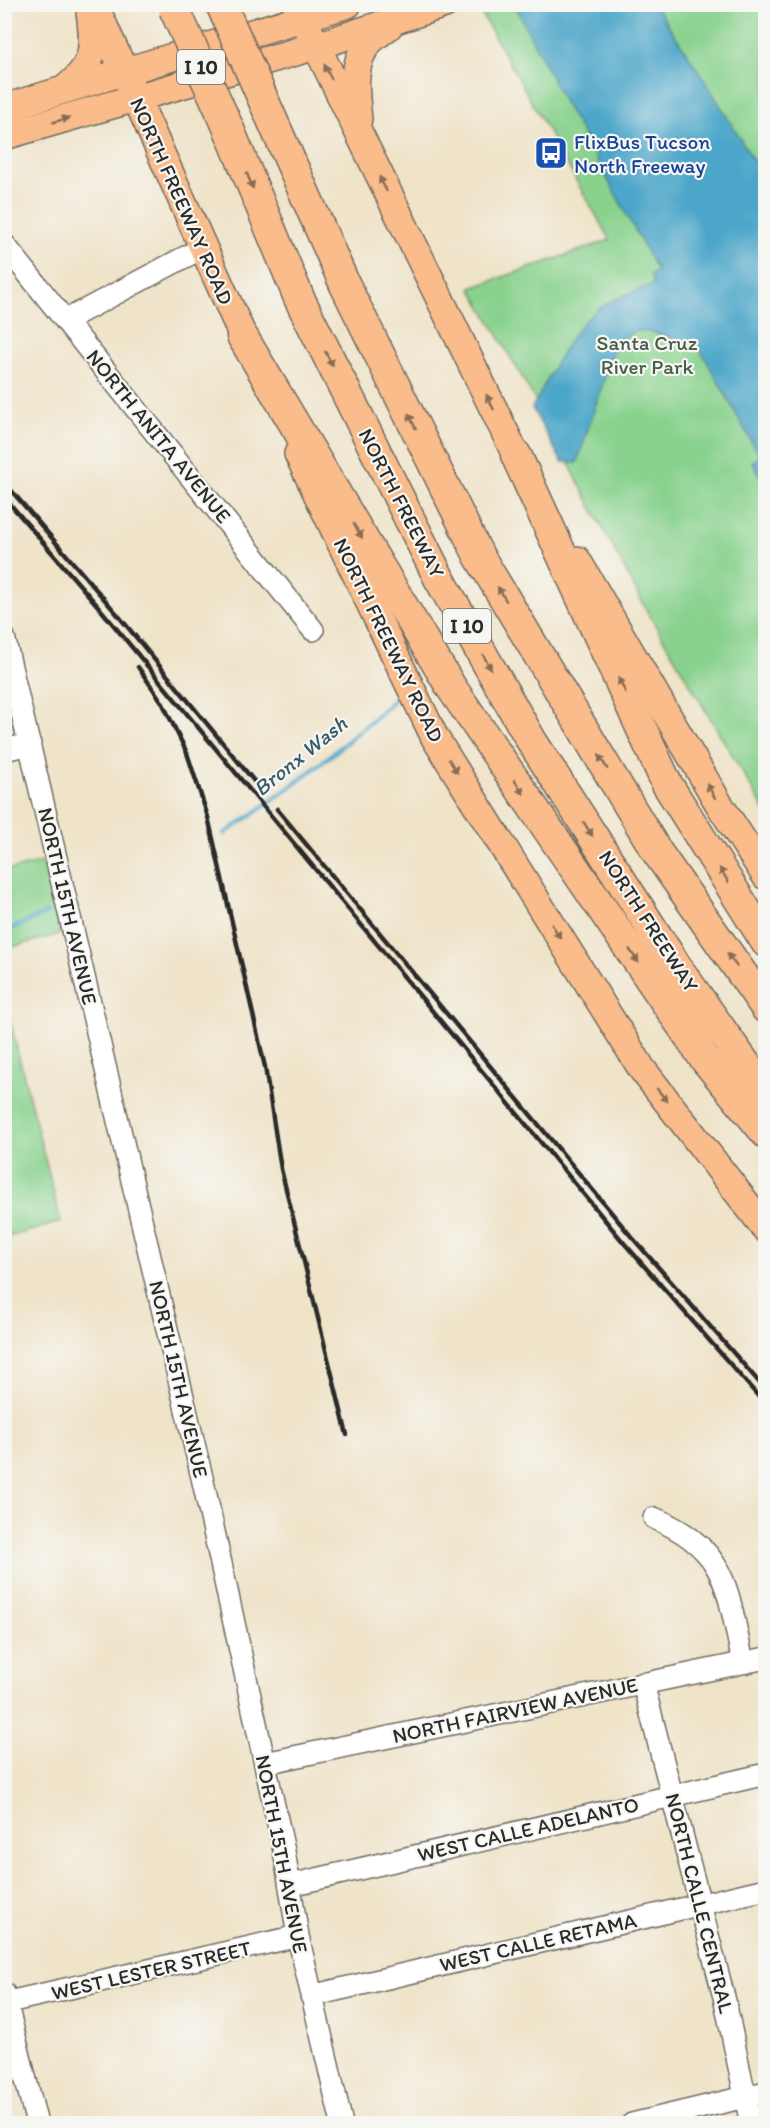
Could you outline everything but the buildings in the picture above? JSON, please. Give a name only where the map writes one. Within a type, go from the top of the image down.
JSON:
[{"type":"highway","name":"I 10","points":[[221,4],[345,285],[479,556],[657,852],[765,1008]]},
{"type":"highway","name":"NORTH FREEWAY","points":[[173,6],[228,127],[298,298],[439,578],[537,750],[678,969],[765,1093]]},
{"type":"highway","points":[[242,336],[451,687],[704,1058],[765,1133]]},
{"type":"highway","points":[[516,455],[668,784],[765,942]]},
{"type":"main road","points":[[62,91],[77,79],[90,63],[94,42],[89,4]]},
{"type":"main road","name":"NORTH FREEWAY ROAD","points":[[94,4],[242,336],[435,738],[642,1069],[765,1229]]},
{"type":"main road","points":[[11,104],[125,71],[299,11],[348,4]]},
{"type":"main road","points":[[4,136],[316,46],[445,4]]},
{"type":"main road","points":[[299,11],[516,455],[719,804],[765,876]]},
{"type":"main road","points":[[360,135],[354,87],[360,57],[370,41],[394,21]]},
{"type":"street","points":[[4,151],[33,128]]},
{"type":"street","name":"NORTH ANITA AVENUE","points":[[4,244],[313,630]]},
{"type":"street","points":[[66,320],[202,248]]},
{"type":"street","name":"NORTH 15TH AVENUE","points":[[4,637],[204,1486],[291,1885],[298,1936],[342,2124]]},
{"type":"street","points":[[4,750],[30,744]]},
{"type":"street","points":[[654,1518],[677,1527],[697,1541],[713,1560],[728,1595],[743,1662]]},
{"type":"street","name":"NORTH FAIRVIEW AVENUE","points":[[265,1763],[765,1658]]},
{"type":"street","name":"NORTH CALLE CENTRAL","points":[[643,1683],[725,2001],[751,2124]]},
{"type":"street","name":"WEST CALLE ADELANTO","points":[[291,1885],[765,1774]]},
{"type":"street","name":"WEST CALLE RETAMA","points":[[311,1996],[765,1889]]},
{"type":"street","name":"WEST LESTER STREET","points":[[5,1999],[298,1936]]},
{"type":"street","points":[[5,1999],[37,2124]]},
{"type":"street","points":[[632,2124],[765,2092]]},
{"type":"green space","name":"Santa Cruz River Park","points":[[513,4],[765,5],[765,811],[645,608],[535,400],[471,288],[610,240],[481,13]]},
{"type":"green space","points":[[43,862],[61,934],[5,949],[5,871]]},
{"type":"green space","points":[[5,1002],[61,1222],[4,1238]]},
{"type":"water","points":[[515,5],[655,5],[706,82],[765,180],[765,484],[752,462],[760,457],[700,349],[667,337],[649,332],[634,332],[615,346],[577,463],[562,462],[532,408],[559,358],[583,323],[606,304],[654,284],[650,275],[657,271],[562,99]]},
{"type":"waterway","name":"Bronx Wash","points":[[224,834],[312,771],[394,700]]},
{"type":"waterway","name":"Bronx Wash","points":[[4,932],[47,913]]},
{"type":"railway","points":[[4,482],[117,614],[258,786]]},
{"type":"railway","points":[[4,497],[97,605],[624,1243],[766,1405]]},
{"type":"railway","points":[[138,667],[162,702],[187,753],[208,817],[265,1067],[281,1169],[347,1435]]},
{"type":"railway","points":[[277,809],[630,1235],[766,1390]]},
{"type":"place","name":"FlixBus Tucson North Freeway","points":[[551,153]]}]
